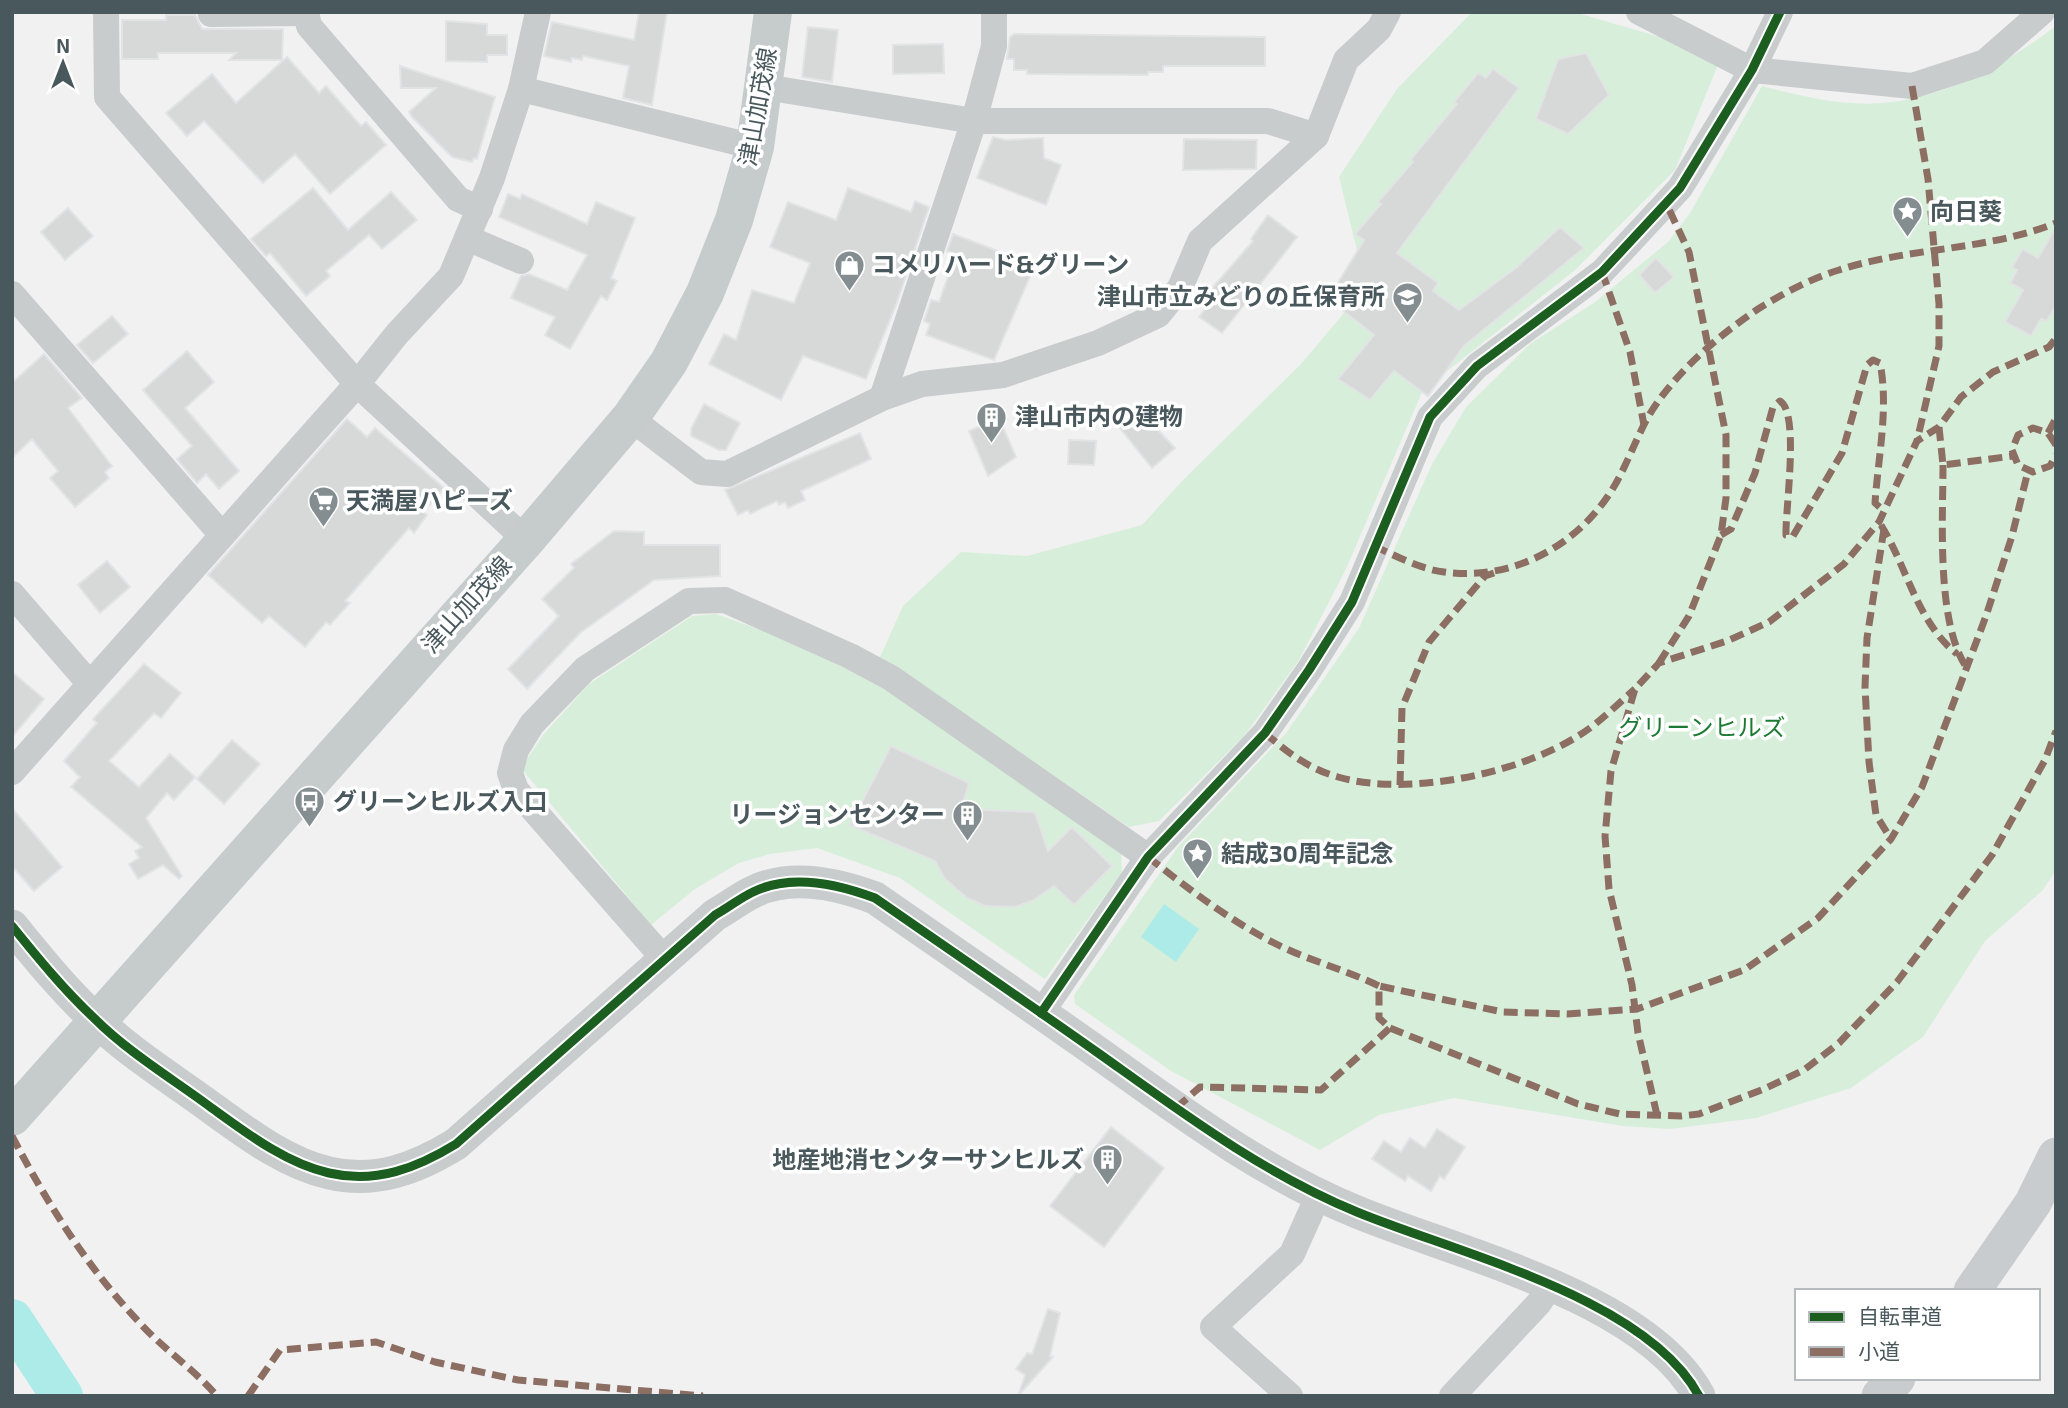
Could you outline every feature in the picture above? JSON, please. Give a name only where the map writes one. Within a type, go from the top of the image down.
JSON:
[{"type":"main road","name":"津山加茂線","points":[[12,1116],[526,540],[629,418],[669,362],[705,293],[734,220],[755,147],[773,12]]},
{"type":"main road","points":[[1974,1289],[2033,1203],[2056,1156]]},
{"type":"main road","points":[[1880,1396],[1895,1380]]},
{"type":"street","points":[[106,12],[107,97],[357,384],[526,540]]},
{"type":"street","points":[[12,772],[357,384],[397,334],[452,276],[480,209],[521,89],[538,12]]},
{"type":"street","points":[[882,398],[974,121],[994,46],[994,12]]},
{"type":"street","points":[[629,418],[701,472],[727,474],[882,398],[922,384],[1003,375],[1098,344],[1158,315],[1180,288],[1200,241],[1316,136],[1346,60],[1379,29],[1388,12]]},
{"type":"street","points":[[1639,12],[1752,71],[1912,86],[1985,62],[2042,12]]},
{"type":"street","points":[[1041,1013],[1148,857],[1265,733],[1309,670],[1352,602],[1430,417],[1477,366],[1602,272],[1680,188],[1752,71],[1780,12]]},
{"type":"street","points":[[211,14],[306,13],[309,26],[458,199],[480,209]]},
{"type":"street","points":[[765,87],[974,121],[1269,121],[1316,136]]},
{"type":"street","points":[[521,89],[755,147]]},
{"type":"street","points":[[467,238],[521,261]]},
{"type":"street","points":[[17,310],[222,535]]},
{"type":"street","points":[[12,594],[89,683]]},
{"type":"street","points":[[665,960],[516,790],[510,773],[516,750],[532,724],[585,669],[689,601],[725,600],[881,673],[1148,857]]},
{"type":"street","points":[[12,926],[95,1020],[238,1128],[293,1161],[330,1173],[364,1176],[398,1173],[430,1160],[456,1144],[715,915],[754,891],[784,884],[844,887],[875,898],[1176,1108],[1265,1165],[1355,1212],[1592,1303],[1633,1326],[1662,1350],[1699,1396]]},
{"type":"street","points":[[1290,1396],[1213,1327],[1292,1254],[1319,1194]]},
{"type":"street","points":[[1452,1396],[1539,1303],[1550,1286]]},
{"type":"green space","points":[[1472,12],[1574,12],[1722,55],[1675,170],[1574,271],[1423,390],[1346,569],[1299,660],[1245,735],[1159,821],[1129,827],[880,657],[903,606],[961,552],[1027,556],[1142,525],[1183,480],[1300,365],[1366,287],[1339,177],[1397,89]]},
{"type":"green space","name":"グリーンヒルズ","points":[[2056,26],[2056,870],[2043,890],[1985,941],[1923,1037],[1851,1088],[1756,1118],[1670,1129],[1623,1126],[1454,1098],[1379,1115],[1320,1150],[1171,1071],[1075,1004],[1074,995],[1178,847],[1286,733],[1359,628],[1432,464],[1466,407],[1530,344],[1595,302],[1668,242],[1690,213],[1762,86],[1839,102],[1879,103],[1907,100],[1960,84],[1985,72]]},
{"type":"green space","points":[[716,614],[852,663],[1121,846],[1122,872],[1045,979],[900,878],[817,848],[770,854],[739,863],[695,889],[651,925],[521,768],[543,735],[589,684],[692,616]]},
{"type":"water","points":[[1164,904],[1199,929],[1176,962],[1141,937]]},
{"type":"building","points":[[639,12],[667,12],[652,105],[623,98],[629,66],[583,56],[582,60],[572,58],[571,62],[544,56],[552,22],[634,40]]},
{"type":"building","points":[[166,15],[195,15],[202,29],[283,29],[282,60],[229,60],[236,53],[158,53],[158,59],[122,59],[122,20],[166,20]]},
{"type":"building","points":[[446,21],[487,24],[487,35],[507,35],[507,55],[487,55],[487,62],[446,61]]},
{"type":"building","points":[[808,27],[838,30],[832,82],[802,77]]},
{"type":"building","points":[[1014,34],[1265,37],[1265,66],[1163,66],[1163,72],[1148,72],[1148,75],[1027,74],[1027,70],[1014,70],[1014,59],[1007,59],[1010,37]]},
{"type":"building","points":[[943,44],[944,73],[893,74],[893,45]]},
{"type":"building","points":[[1586,53],[1609,95],[1568,134],[1536,119],[1558,59]]},
{"type":"building","points":[[287,57],[319,93],[326,86],[361,126],[366,122],[386,145],[330,194],[295,154],[263,183],[204,121],[187,136],[166,113],[212,74],[236,103]]},
{"type":"building","points":[[400,66],[495,97],[477,159],[474,158],[472,162],[452,157],[412,117],[409,112],[436,88],[401,88]]},
{"type":"building","points":[[1493,69],[1519,88],[1397,253],[1438,283],[1433,291],[1459,310],[1517,267],[1560,227],[1584,248],[1464,346],[1428,396],[1394,371],[1370,400],[1338,379],[1374,335],[1328,299],[1364,240],[1355,234],[1381,204],[1378,202],[1413,162],[1411,159],[1457,104],[1454,102],[1478,73],[1486,78]]},
{"type":"building","points":[[993,137],[1006,140],[1043,138],[1044,158],[1061,165],[1046,205],[977,178]]},
{"type":"building","points":[[1184,139],[1257,140],[1256,169],[1183,170]]},
{"type":"building","points":[[313,188],[348,230],[391,192],[417,220],[382,249],[369,235],[326,271],[330,276],[306,296],[270,253],[266,256],[251,239]]},
{"type":"building","name":"コメリハード&グリーン","points":[[848,188],[911,212],[915,201],[929,207],[896,305],[866,379],[803,356],[781,400],[709,364],[724,334],[736,340],[752,290],[794,303],[810,263],[770,247],[788,202],[836,220]]},
{"type":"building","points":[[508,194],[520,199],[522,194],[587,224],[596,202],[635,218],[611,278],[617,281],[607,300],[601,296],[570,349],[545,335],[555,317],[511,298],[521,276],[529,274],[567,290],[587,255],[499,217]]},
{"type":"building","points":[[68,208],[93,236],[65,260],[41,232]]},
{"type":"building","points":[[1268,215],[1297,237],[1222,333],[1199,317],[1208,305],[1201,301],[1253,241],[1251,239]]},
{"type":"building","points":[[2056,227],[2056,305],[2047,321],[2041,319],[2031,336],[2005,322],[2023,290],[2010,283],[2017,270],[2012,267],[2023,249],[2038,258]]},
{"type":"building","points":[[953,234],[1035,265],[994,360],[926,335],[930,324],[924,321],[931,300],[939,302],[956,254],[947,251]]},
{"type":"building","points":[[1656,258],[1674,277],[1655,293],[1639,275]]},
{"type":"building","points":[[112,316],[128,334],[93,363],[77,345]]},
{"type":"building","points":[[187,351],[214,382],[185,408],[239,471],[219,489],[206,474],[197,483],[177,459],[192,446],[143,390]]},
{"type":"building","points":[[44,354],[82,398],[68,408],[112,466],[105,472],[109,478],[75,507],[50,478],[58,471],[32,439],[12,458],[12,383]]},
{"type":"building","points":[[704,404],[740,423],[726,450],[719,450],[691,436],[691,429]]},
{"type":"building","points":[[1135,406],[1175,448],[1152,468],[1115,422]]},
{"type":"building","name":"津山市内の建物","points":[[999,418],[1016,457],[988,476],[969,431]]},
{"type":"building","points":[[347,419],[367,437],[375,428],[444,488],[423,512],[427,515],[414,533],[409,528],[345,601],[350,603],[330,625],[326,622],[305,647],[269,616],[262,623],[208,575]]},
{"type":"building","points":[[860,433],[871,459],[801,491],[805,500],[788,508],[785,502],[779,505],[777,501],[750,514],[748,510],[738,515],[725,490]]},
{"type":"building","name":"津山市内の建物","points":[[1069,440],[1096,441],[1094,465],[1068,464]]},
{"type":"building","points":[[614,531],[644,532],[644,545],[720,545],[720,576],[654,580],[580,633],[527,689],[508,669],[559,616],[542,599],[574,568],[571,564]]},
{"type":"building","points":[[107,561],[130,587],[100,613],[78,585]]},
{"type":"building","points":[[144,664],[181,693],[161,718],[154,713],[109,761],[139,787],[170,754],[195,777],[174,800],[167,793],[146,818],[182,876],[179,879],[163,865],[138,879],[129,864],[139,858],[135,851],[142,847],[71,787],[80,777],[64,761],[97,723],[93,719]]},
{"type":"building","points":[[12,672],[44,699],[12,737]]},
{"type":"building","points":[[232,740],[260,764],[224,804],[197,779]]},
{"type":"building","name":"リージョンセンター","points":[[891,746],[969,783],[961,809],[1035,812],[1048,851],[1072,827],[1112,866],[1074,905],[1054,886],[1034,900],[1015,907],[985,906],[967,898],[945,879],[935,861],[850,825]]},
{"type":"building","points":[[12,808],[62,867],[34,891],[12,866]]},
{"type":"building","name":"地産地消センターサンヒルズ","points":[[1111,1127],[1164,1168],[1104,1247],[1050,1206]]},
{"type":"building","points":[[1437,1129],[1465,1147],[1444,1179],[1440,1176],[1431,1191],[1408,1176],[1405,1181],[1372,1159],[1384,1141],[1401,1152],[1410,1138],[1425,1148]]},
{"type":"building","points":[[1048,1309],[1060,1313],[1050,1356],[1053,1357],[1018,1396],[1025,1375],[1016,1369],[1027,1353],[1032,1354]]},
{"type":"waterway","points":[[12,1320],[62,1396]]},
{"type":"marked path","points":[[1912,86],[1928,179],[1939,304],[1939,346],[1917,441]]},
{"type":"marked path","points":[[1659,663],[1689,616],[1721,535],[1726,498],[1726,435],[1689,252],[1666,203]]},
{"type":"marked path","points":[[1374,546],[1417,565],[1444,572],[1492,571],[1537,557],[1576,532],[1608,496],[1650,414],[1667,389],[1717,340],[1758,309],[1797,287],[1839,270],[1893,257],[2003,239],[2056,223]]},
{"type":"marked path","points":[[1602,272],[1630,352],[1644,425]]},
{"type":"marked path","points":[[1657,1115],[1638,1033],[1632,985],[1609,889],[1605,836],[1611,771],[1635,689],[1659,663],[1727,641],[1769,622],[1844,564],[1879,522],[1917,441],[1939,427],[1961,397],[1993,372],[2049,347],[2056,338]]},
{"type":"marked path","points":[[1721,535],[1731,529],[1755,473],[1773,407],[1780,401],[1786,409],[1790,442],[1786,535],[1793,536],[1842,453],[1867,365],[1873,360],[1880,363],[1883,398],[1875,503],[1884,511]]},
{"type":"marked path","points":[[2048,433],[2056,418]]},
{"type":"marked path","points":[[1939,427],[1943,465],[2013,456]]},
{"type":"marked path","points":[[2056,445],[2048,433],[2033,428],[2018,435],[2012,450],[2018,465],[2033,472],[2050,466],[2056,455]]},
{"type":"marked path","points":[[1943,465],[1942,541],[1946,599],[1957,649],[1967,668]]},
{"type":"marked path","points":[[1176,1108],[1200,1087],[1321,1090],[1390,1028],[1379,1018],[1379,986],[1503,1012],[1567,1014],[1637,1009],[1744,970],[1818,918],[1891,839],[1922,787],[1986,616],[2012,536],[2028,471]]},
{"type":"marked path","points":[[1881,525],[1922,610],[1943,641],[1957,654]]},
{"type":"marked path","points":[[1884,529],[1867,638],[1865,687],[1869,762],[1876,815],[1891,839]]},
{"type":"marked path","points":[[1400,785],[1402,708],[1429,642],[1485,576],[1494,573]]},
{"type":"marked path","points":[[1265,733],[1299,759],[1338,777],[1367,783],[1434,782],[1503,768],[1565,744],[1590,728],[1635,689]]},
{"type":"marked path","points":[[1390,1028],[1578,1104],[1620,1114],[1699,1114],[1764,1089],[1804,1070],[1839,1043],[1897,982],[1992,855],[2045,760],[2056,731]]},
{"type":"marked path","points":[[1148,857],[1242,925],[1282,947],[1379,986]]},
{"type":"marked path","points":[[12,1136],[54,1210],[102,1279],[148,1332],[217,1396]]},
{"type":"marked path","points":[[248,1396],[280,1350],[376,1342],[435,1362],[518,1380],[703,1396]]},
{"type":"cycle path","points":[[1041,1013],[1148,857],[1265,733],[1309,670],[1352,602],[1430,417],[1477,366],[1602,272],[1680,188],[1752,70],[1780,12]]},
{"type":"cycle path","points":[[12,926],[83,1007],[107,1030],[251,1136],[281,1154],[313,1168],[346,1176],[363,1176],[380,1175],[411,1167],[456,1144],[715,915],[743,897],[768,886],[783,883],[814,883],[846,888],[875,898],[1256,1161],[1357,1212],[1495,1262],[1594,1306],[1638,1332],[1673,1362],[1699,1396]]},
{"type":"place","name":"向日葵","points":[[1907,239]]},
{"type":"place","name":"コメリハード&グリーン","points":[[849,292]]},
{"type":"place","name":"津山市立みどりの丘保育所","points":[[1408,324]]},
{"type":"place","name":"津山市内の建物","points":[[992,444]]},
{"type":"place","name":"天満屋ハピーズ","points":[[323,528]]},
{"type":"place","name":"グリーンヒルズ入口","points":[[310,829]]},
{"type":"place","name":"リージョンセンター","points":[[968,842]]},
{"type":"place","name":"結成30周年記念","points":[[1198,881]]},
{"type":"place","name":"地産地消センターサンヒルズ","points":[[1107,1187]]}]
